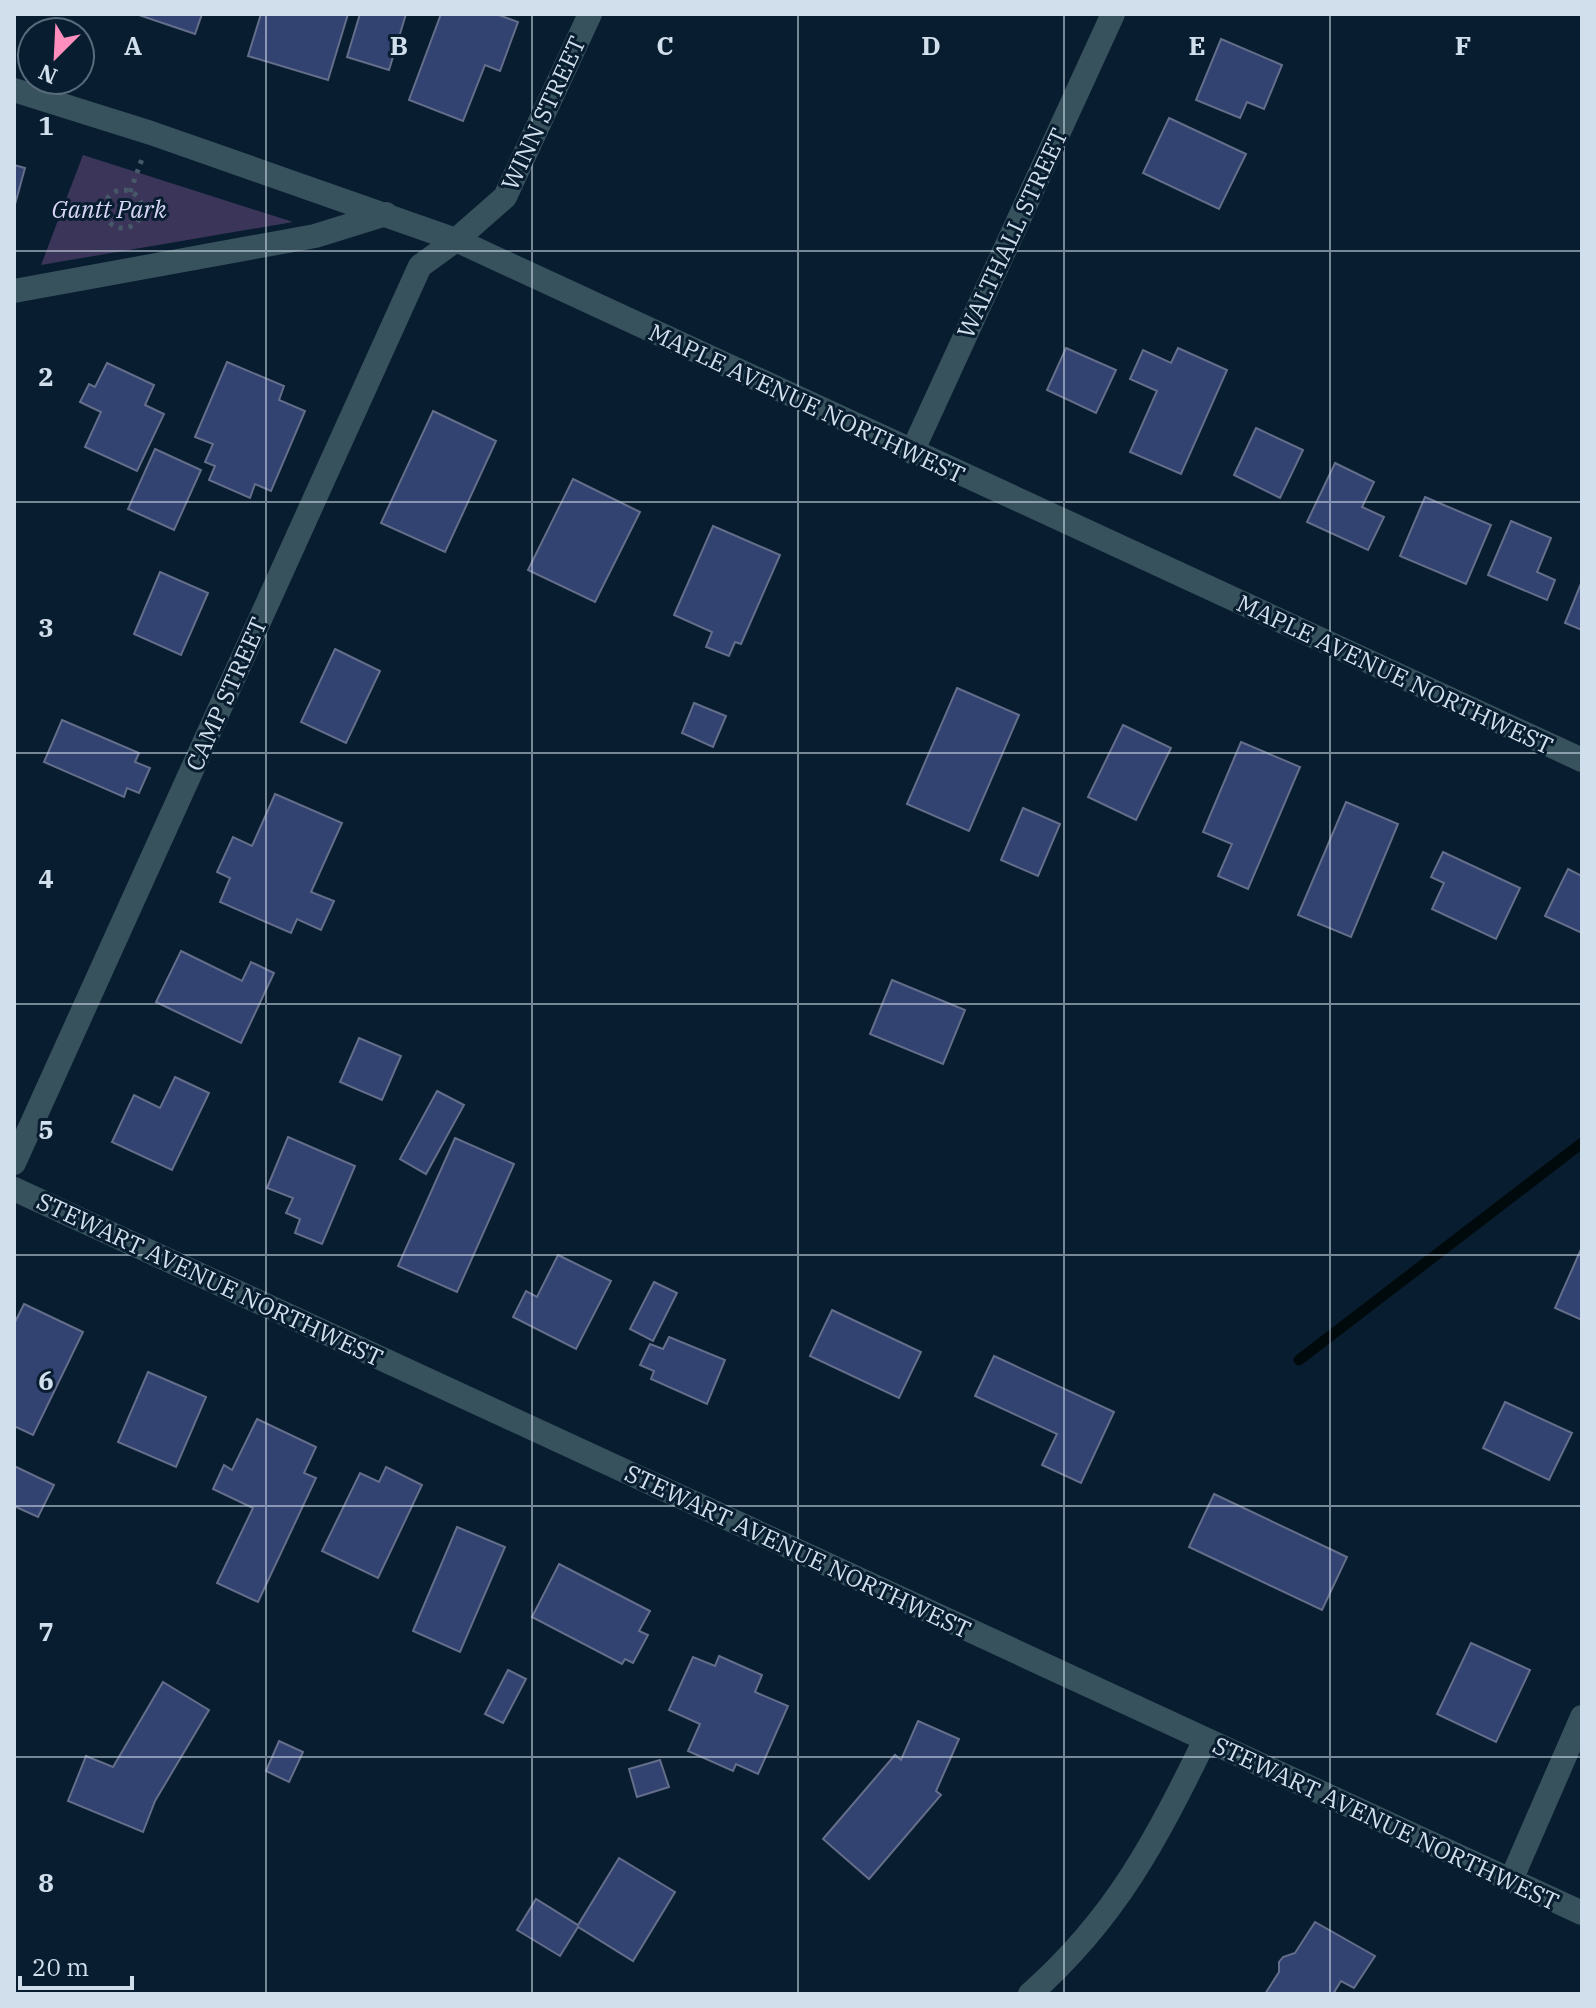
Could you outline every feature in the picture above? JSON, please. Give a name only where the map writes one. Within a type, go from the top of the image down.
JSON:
[{"type":"street","name":"WINN STREET","points":[[456,240],[505,197],[590,14]]},
{"type":"street","name":"WALTHALL STREET","points":[[912,452],[1113,14]]},
{"type":"street","name":"MAPLE AVENUE NORTHWEST","points":[[14,90],[151,133],[456,240],[1582,760]]},
{"type":"street","points":[[14,291],[315,236],[386,214]]},
{"type":"street","name":"CAMP STREET","points":[[14,1163],[420,266],[456,240]]},
{"type":"street","name":"STEWART AVENUE NORTHWEST","points":[[14,1189],[1582,1913]]},
{"type":"street","points":[[1511,1880],[1582,1717]]},
{"type":"street","points":[[1030,1994],[1073,1955],[1112,1907],[1159,1831],[1205,1740]]},
{"type":"path","points":[[118,191],[135,195],[141,205],[137,222],[127,228],[114,226],[106,217],[105,204],[118,191]]},
{"type":"green space","name":"Gantt Park","points":[[83,155],[293,222],[41,265]]},
{"type":"building","points":[[136,14],[202,14],[195,34]]},
{"type":"building","points":[[261,14],[348,14],[328,80],[248,56]]},
{"type":"building","points":[[360,14],[406,14],[389,70],[347,57]]},
{"type":"building","points":[[441,14],[496,14],[518,22],[500,71],[485,65],[463,121],[409,100]]},
{"type":"building","points":[[1221,39],[1282,65],[1264,109],[1247,102],[1240,118],[1196,100]]},
{"type":"building","points":[[1169,118],[1246,154],[1219,209],[1143,173]]},
{"type":"building","points":[[14,165],[25,168],[14,208]]},
{"type":"building","points":[[1066,348],[1116,370],[1096,413],[1047,390]]},
{"type":"building","points":[[1178,348],[1227,370],[1181,474],[1130,452],[1157,391],[1130,379],[1143,350],[1171,363]]},
{"type":"building","points":[[227,362],[284,386],[279,400],[305,411],[271,491],[255,484],[250,498],[209,480],[215,466],[205,462],[213,444],[195,437]]},
{"type":"building","points":[[107,363],[154,385],[145,405],[164,414],[137,471],[85,447],[101,412],[80,402],[89,384],[95,387]]},
{"type":"building","points":[[433,411],[496,441],[445,552],[381,523]]},
{"type":"building","points":[[1256,428],[1303,450],[1280,498],[1234,475]]},
{"type":"building","points":[[155,449],[201,470],[174,530],[128,509]]},
{"type":"building","points":[[1335,463],[1374,482],[1362,507],[1384,517],[1368,550],[1307,522]]},
{"type":"building","points":[[573,479],[640,512],[595,602],[528,570]]},
{"type":"building","points":[[1425,497],[1491,525],[1466,584],[1400,556]]},
{"type":"building","points":[[1511,521],[1551,538],[1537,572],[1555,580],[1547,600],[1488,575]]},
{"type":"building","points":[[713,526],[780,555],[741,644],[735,642],[729,656],[706,647],[712,632],[674,615]]},
{"type":"building","points":[[160,572],[208,593],[181,655],[134,634]]},
{"type":"building","points":[[1582,581],[1582,630],[1565,623]]},
{"type":"building","points":[[335,649],[380,671],[346,743],[301,722]]},
{"type":"building","points":[[957,688],[1019,715],[969,831],[907,804]]},
{"type":"building","points":[[694,703],[726,716],[713,747],[682,733]]},
{"type":"building","points":[[62,720],[139,753],[135,762],[150,768],[139,793],[127,788],[124,797],[44,762]]},
{"type":"building","points":[[1123,725],[1171,748],[1136,820],[1088,797]]},
{"type":"building","points":[[1241,742],[1300,767],[1248,889],[1218,876],[1232,844],[1203,832]]},
{"type":"building","points":[[275,794],[342,823],[311,892],[334,901],[321,930],[297,919],[291,933],[220,902],[230,878],[217,872],[233,837],[252,846]]},
{"type":"building","points":[[1346,802],[1398,824],[1351,937],[1298,915]]},
{"type":"building","points":[[1023,808],[1060,824],[1038,876],[1001,860]]},
{"type":"building","points":[[1443,852],[1520,888],[1496,939],[1432,909],[1444,883],[1431,877]]},
{"type":"building","points":[[1568,869],[1582,876],[1582,933],[1545,916]]},
{"type":"building","points":[[181,951],[242,981],[251,962],[274,973],[241,1043],[156,1002]]},
{"type":"building","points":[[892,980],[965,1010],[943,1064],[870,1034]]},
{"type":"building","points":[[359,1038],[401,1056],[382,1100],[340,1082]]},
{"type":"building","points":[[175,1077],[209,1093],[172,1170],[112,1142],[134,1095],[160,1108]]},
{"type":"building","points":[[437,1091],[464,1105],[426,1174],[400,1159]]},
{"type":"building","points":[[288,1137],[355,1166],[322,1244],[295,1233],[300,1219],[286,1213],[293,1198],[267,1188]]},
{"type":"building","points":[[455,1138],[514,1164],[457,1292],[398,1266]]},
{"type":"building","points":[[1582,1247],[1582,1320],[1555,1308]]},
{"type":"building","points":[[558,1255],[611,1281],[576,1349],[513,1317],[526,1291],[537,1297]]},
{"type":"building","points":[[654,1282],[677,1293],[653,1341],[630,1329]]},
{"type":"building","points":[[24,1304],[83,1332],[33,1435],[14,1426],[14,1324]]},
{"type":"building","points":[[832,1310],[921,1352],[899,1398],[810,1356]]},
{"type":"building","points":[[669,1337],[725,1360],[707,1404],[651,1379],[654,1371],[640,1365],[650,1344],[663,1349]]},
{"type":"building","points":[[994,1356],[1114,1412],[1081,1483],[1042,1465],[1057,1434],[975,1396]]},
{"type":"building","points":[[148,1372],[206,1397],[176,1467],[118,1442]]},
{"type":"building","points":[[1505,1402],[1572,1433],[1549,1480],[1483,1448]]},
{"type":"building","points":[[257,1419],[316,1447],[304,1473],[316,1478],[258,1602],[217,1583],[253,1508],[213,1489],[224,1465],[232,1470]]},
{"type":"building","points":[[14,1466],[54,1485],[38,1517],[14,1506]]},
{"type":"building","points":[[386,1467],[422,1485],[378,1578],[322,1551],[360,1473],[379,1482]]},
{"type":"building","points":[[1214,1494],[1347,1557],[1322,1610],[1189,1547]]},
{"type":"building","points":[[457,1527],[505,1547],[460,1652],[413,1631]]},
{"type":"building","points":[[559,1564],[650,1611],[639,1631],[648,1635],[633,1663],[625,1659],[622,1664],[532,1617]]},
{"type":"building","points":[[1471,1643],[1530,1670],[1496,1742],[1437,1714]]},
{"type":"building","points":[[719,1656],[762,1675],[755,1692],[788,1706],[758,1774],[736,1764],[733,1771],[688,1751],[700,1724],[669,1710],[693,1657],[715,1666]]},
{"type":"building","points":[[508,1670],[526,1679],[503,1723],[485,1714]]},
{"type":"building","points":[[163,1682],[209,1710],[155,1801],[143,1832],[68,1801],[86,1756],[113,1767]]},
{"type":"building","points":[[918,1721],[959,1739],[936,1791],[941,1795],[869,1879],[823,1839],[895,1755],[901,1760]]},
{"type":"building","points":[[279,1741],[303,1752],[289,1782],[266,1771]]},
{"type":"building","points":[[660,1760],[669,1787],[637,1797],[629,1769]]},
{"type":"building","points":[[619,1858],[675,1892],[633,1961],[578,1927],[560,1956],[517,1930],[536,1899],[578,1925]]},
{"type":"building","points":[[1315,1922],[1375,1956],[1354,1988],[1341,1981],[1333,1994],[1265,1994],[1279,1972],[1279,1962],[1295,1953]]},
{"type":"waterway","points":[[1299,1360],[1582,1143]]}]
